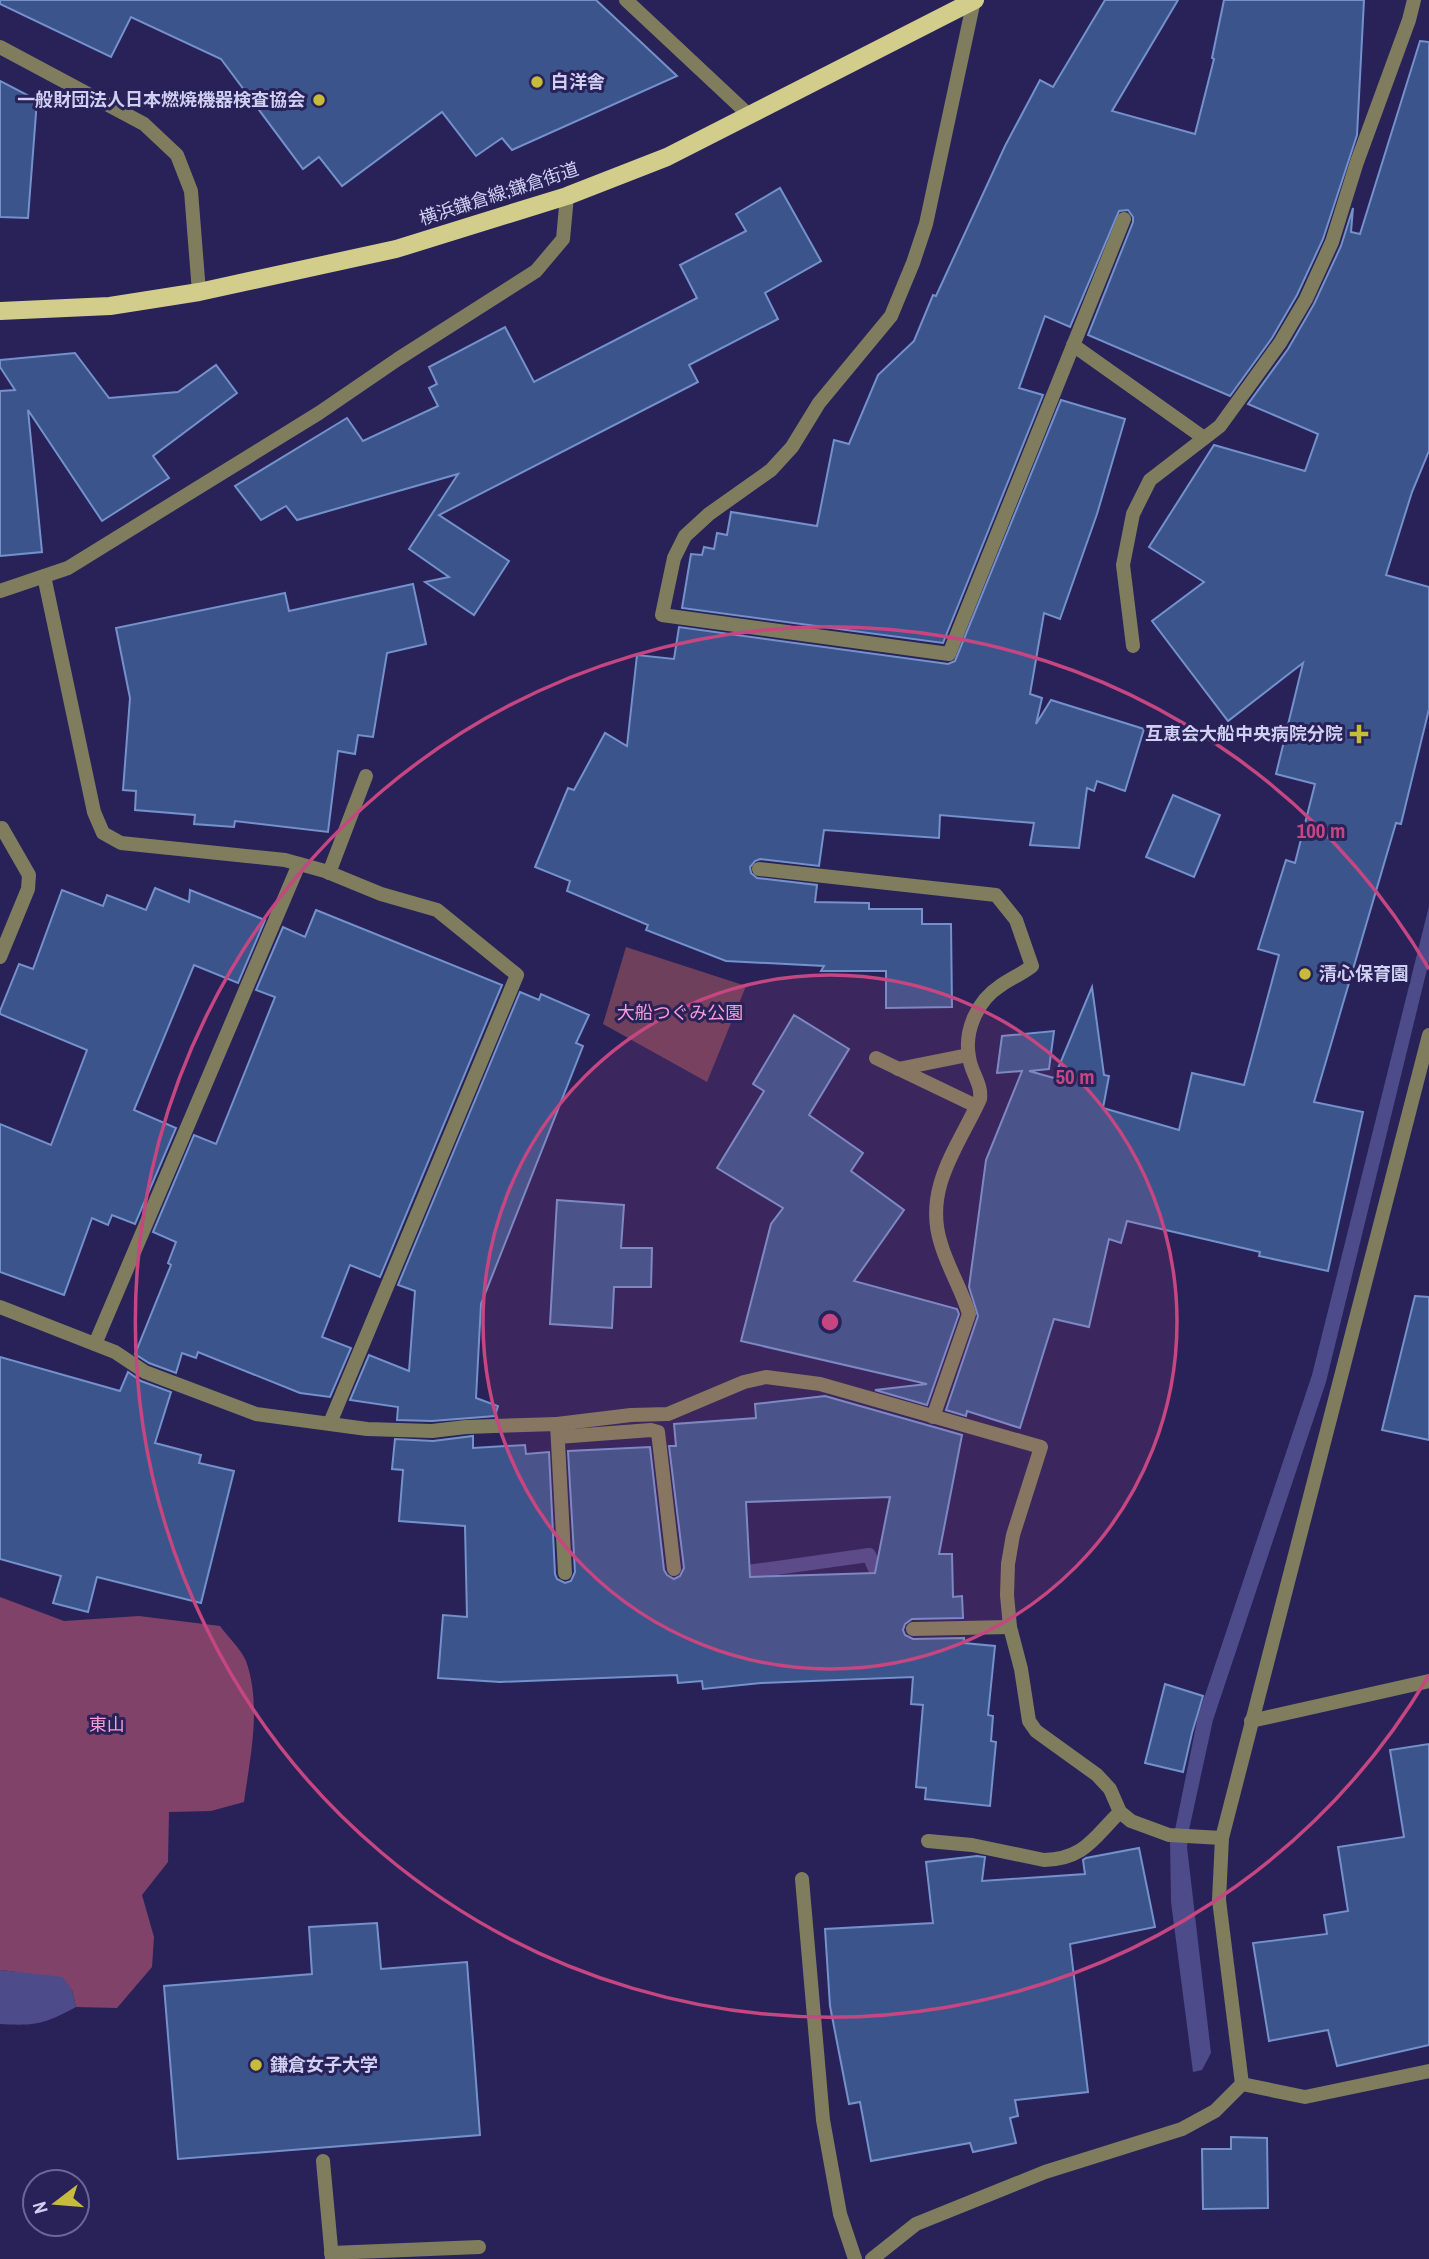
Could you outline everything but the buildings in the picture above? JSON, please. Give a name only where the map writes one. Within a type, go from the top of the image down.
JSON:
[{"type":"main road","name":"横浜鎌倉線;鎌倉街道","points":[[0,311],[110,306],[199,292],[396,249],[567,197],[667,157],[975,0]]},
{"type":"street","points":[[626,0],[750,116]]},
{"type":"street","points":[[975,0],[926,224],[891,316],[819,403],[792,447],[771,470],[709,514],[685,536],[674,558],[662,615],[949,654],[1124,219]]},
{"type":"street","points":[[1133,646],[1123,565],[1133,514],[1150,480],[1220,426],[1280,343],[1321,269],[1414,0]]},
{"type":"street","points":[[0,47],[144,124],[177,155],[191,191],[199,292]]},
{"type":"street","points":[[0,591],[68,568],[308,420],[536,271],[562,239],[567,197]]},
{"type":"street","points":[[1073,345],[1204,438]]},
{"type":"street","points":[[44,576],[94,812],[103,833],[121,843],[285,860],[329,873],[381,894],[438,909],[517,975],[330,1423]]},
{"type":"street","points":[[329,873],[366,776]]},
{"type":"street","points":[[0,828],[29,875],[28,889],[0,957]]},
{"type":"street","points":[[95,1344],[299,864]]},
{"type":"street","points":[[759,869],[996,895],[1016,920],[1032,966],[1021,975],[998,986],[980,1006],[970,1027],[968,1055],[981,1089],[976,1106],[937,1190],[934,1209],[941,1244],[970,1314],[933,1417]]},
{"type":"street","points":[[1242,2084],[1219,1900],[1222,1838],[1429,1035]]},
{"type":"street","points":[[898,1069],[968,1055]]},
{"type":"street","points":[[876,1058],[976,1106]]},
{"type":"street","points":[[0,1307],[115,1352],[145,1372],[256,1414],[368,1429],[432,1432],[466,1427],[658,1432],[674,1569]]},
{"type":"street","points":[[557,1431],[631,1415],[668,1414],[744,1382],[766,1377],[820,1384],[1041,1447],[1013,1535],[1008,1564],[1010,1627],[1021,1669],[1029,1720],[1036,1731],[1097,1775],[1110,1788],[1120,1812],[1131,1821],[1170,1835],[1222,1838]]},
{"type":"street","points":[[557,1431],[565,1573]]},
{"type":"street","points":[[913,1629],[1010,1627]]},
{"type":"street","points":[[1251,1721],[1429,1681]]},
{"type":"street","points":[[928,1841],[972,1845],[1044,1860],[1056,1860],[1068,1858],[1083,1850],[1120,1812]]},
{"type":"street","points":[[802,1879],[823,2120],[840,2214],[855,2259]]},
{"type":"street","points":[[1242,2084],[1305,2097],[1429,2071]]},
{"type":"street","points":[[872,2259],[916,2224],[1045,2172],[1182,2129],[1215,2111],[1242,2084]]},
{"type":"street","points":[[323,2161],[331,2256],[479,2248]]},
{"type":"green space","name":"大船つぐみ公園","points":[[626,947],[746,986],[707,1082],[603,1024]]},
{"type":"green space","name":"東山","points":[[0,1597],[64,1621],[139,1616],[220,1626],[246,1661],[251,1678],[254,1714],[244,1802],[211,1811],[169,1812],[168,1862],[142,1895],[154,1937],[152,1967],[117,2008],[76,2007],[72,1990],[16,1972],[0,1970]]},
{"type":"shaded area","points":[[1429,906],[1429,961],[1326,1382],[1213,1720],[1189,1830],[1187,1847],[1211,2053],[1202,2070],[1193,2072],[1171,1902],[1170,1841],[1175,1830],[1198,1716],[1312,1375]]},
{"type":"shaded area","points":[[0,1970],[63,1977],[72,1990],[76,2007],[40,2023],[0,2024]]},
{"type":"waterway","points":[[733,1574],[869,1555],[883,1588]]},
{"type":"place","name":"白洋舎","points":[[537,82]]},
{"type":"place","name":"一般財団法人日本燃焼機器検査協会","points":[[319,100]]},
{"type":"place","name":"互恵会大船中央病院分院","points":[[1359,734]]},
{"type":"place","name":"清心保育園","points":[[1305,974]]},
{"type":"place","name":"鎌倉女子大学","points":[[256,2065]]}]
